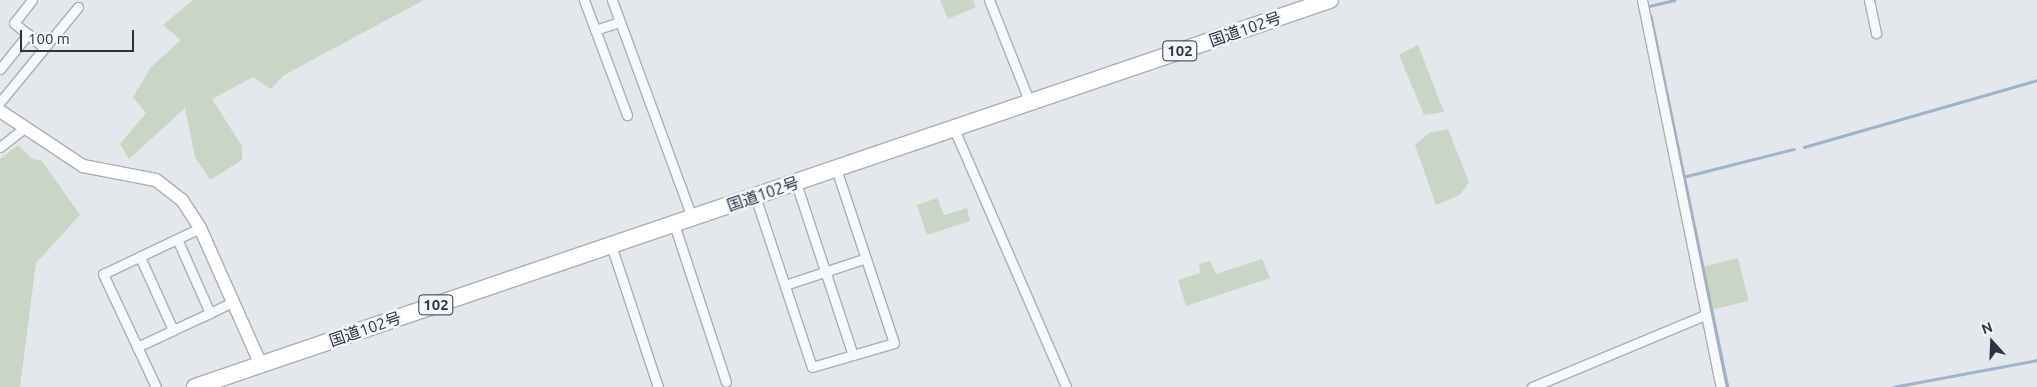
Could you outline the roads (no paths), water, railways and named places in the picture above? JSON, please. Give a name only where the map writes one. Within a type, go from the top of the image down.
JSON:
[{"type":"highway","name":"国道102号","points":[[195,387],[1330,0]]},
{"type":"street","points":[[32,0],[14,23],[44,47]]},
{"type":"street","points":[[584,0],[627,115]]},
{"type":"street","points":[[612,0],[692,218]]},
{"type":"street","points":[[989,0],[1030,103]]},
{"type":"street","points":[[1642,0],[1721,387]]},
{"type":"street","points":[[1869,0],[1876,33]]},
{"type":"street","points":[[0,102],[78,7]]},
{"type":"street","points":[[595,30],[619,22]]},
{"type":"street","points":[[0,68],[28,34]]},
{"type":"street","points":[[0,111],[23,129],[90,168],[156,180],[182,200],[200,228],[261,365]]},
{"type":"street","points":[[0,147],[23,129]]},
{"type":"street","points":[[954,129],[1066,387]]},
{"type":"street","points":[[755,196],[812,367],[894,343],[836,169]]},
{"type":"street","points":[[796,182],[853,355]]},
{"type":"street","points":[[674,224],[726,382]]},
{"type":"street","points":[[156,387],[103,274],[200,228]]},
{"type":"street","points":[[177,239],[210,313]]},
{"type":"street","points":[[611,245],[658,387]]},
{"type":"street","points":[[140,257],[173,330]]},
{"type":"street","points":[[785,285],[866,258]]},
{"type":"street","points":[[137,347],[233,302]]},
{"type":"street","points":[[1532,387],[1705,315]]},
{"type":"waterway","points":[[1649,6],[1674,0]]},
{"type":"waterway","points":[[1651,16],[1728,387]]},
{"type":"waterway","points":[[1804,147],[2037,80]]},
{"type":"waterway","points":[[1683,177],[1794,149]]},
{"type":"waterway","points":[[1893,387],[2037,360]]}]
